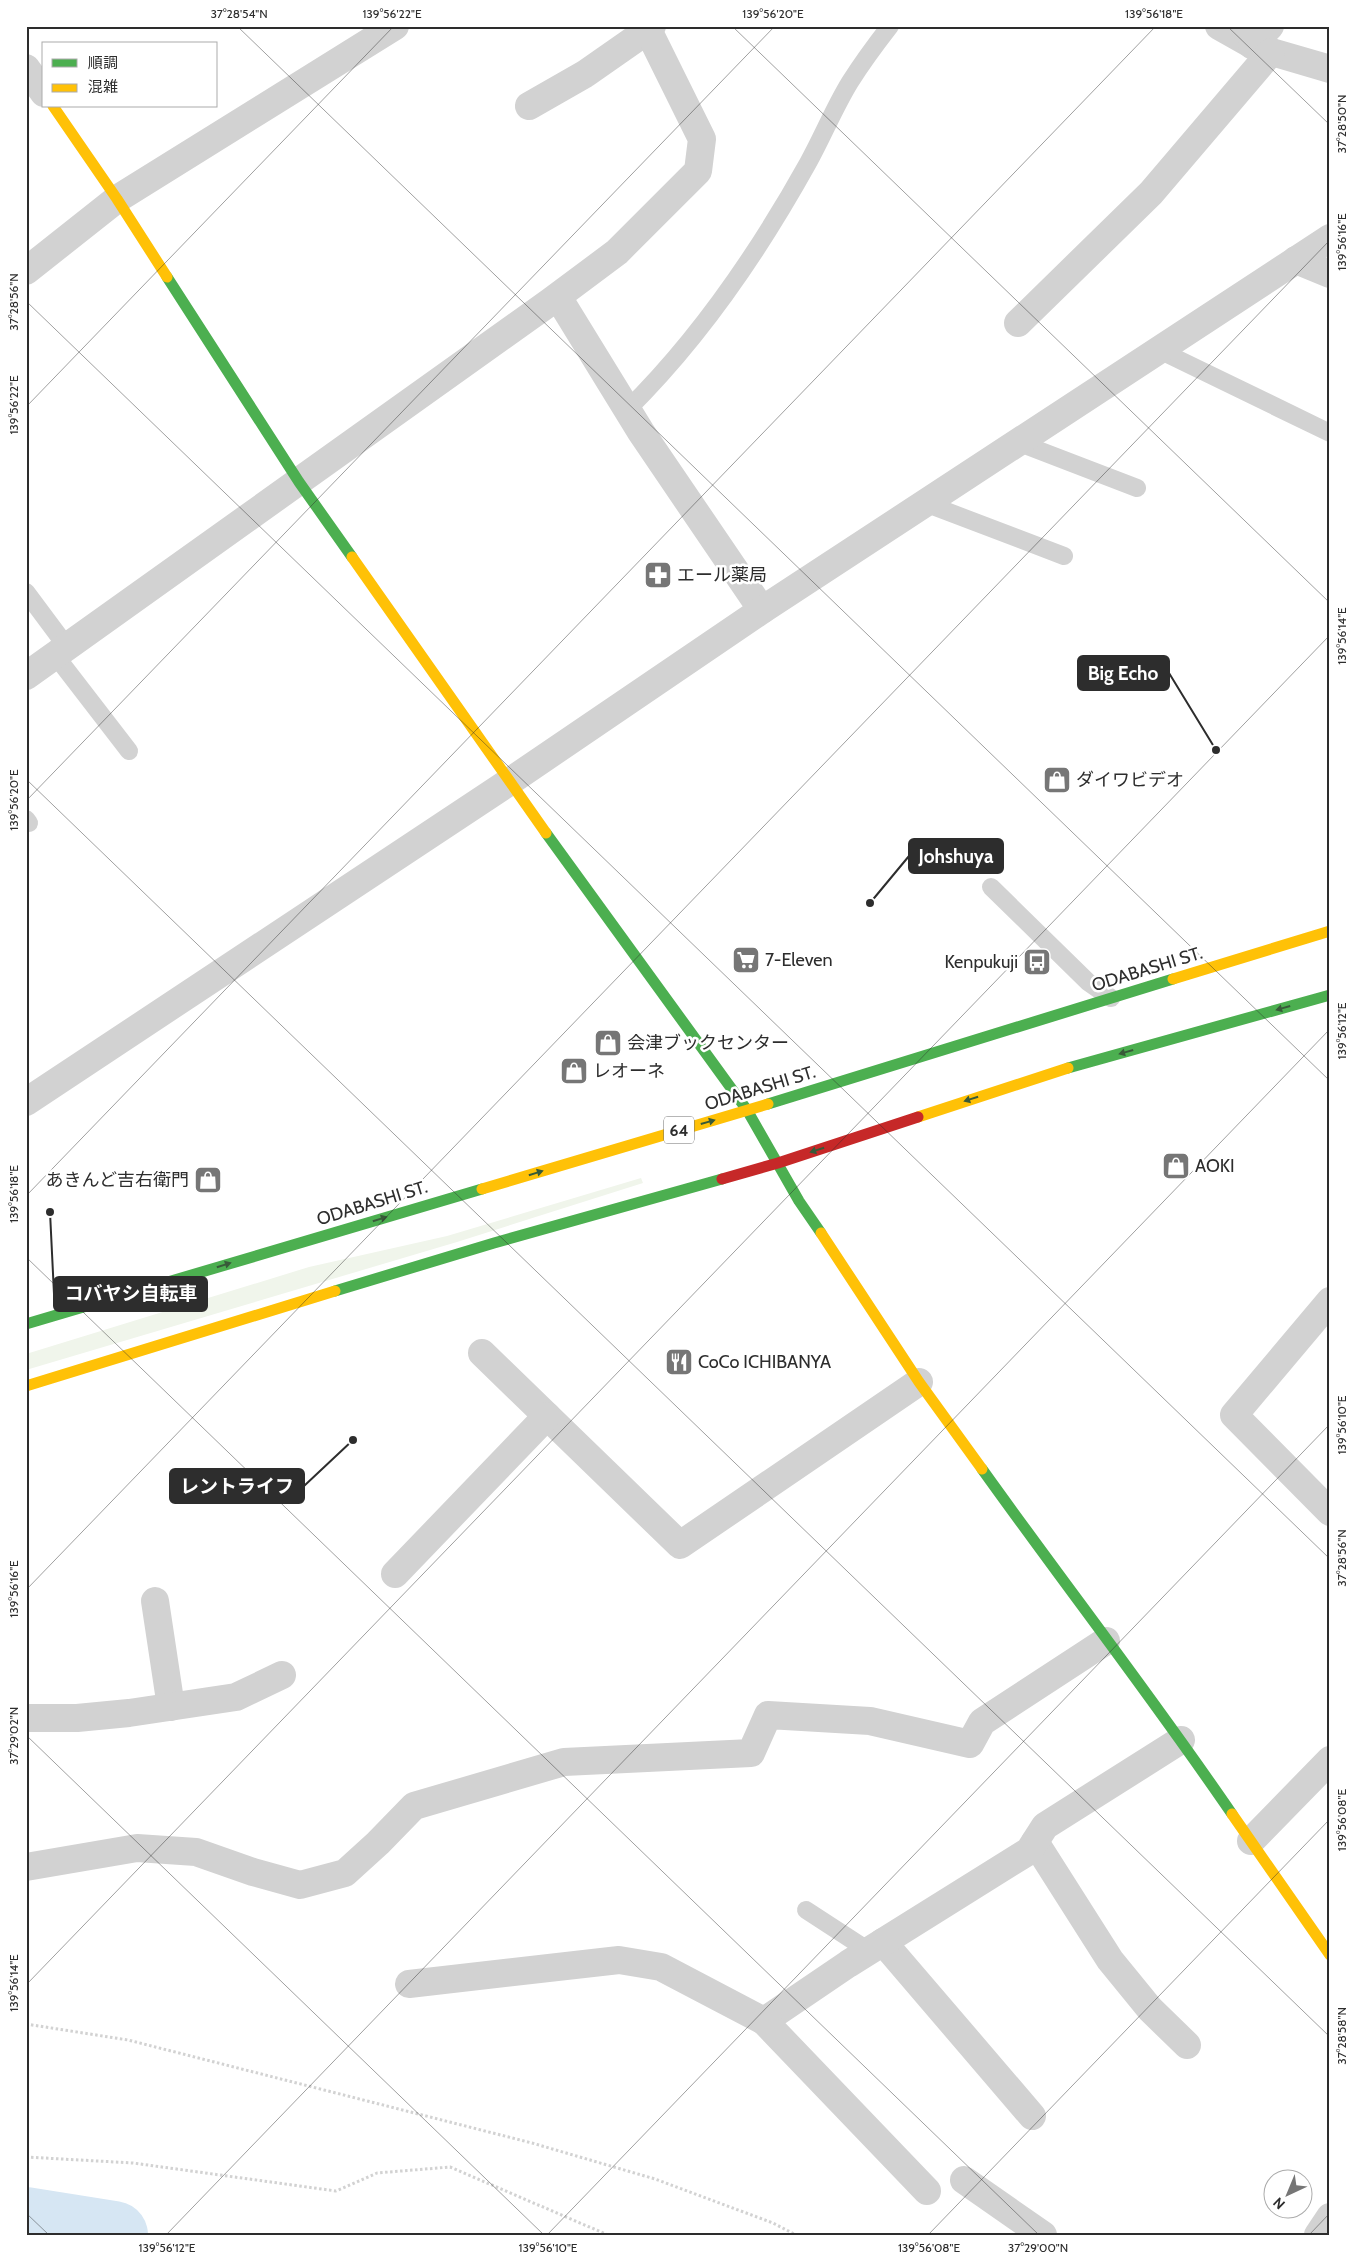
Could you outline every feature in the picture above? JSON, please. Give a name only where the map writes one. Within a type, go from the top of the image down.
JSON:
[{"type":"main road","points":[[54,108],[117,199],[299,482],[508,782],[747,1110],[799,1201],[919,1382],[1106,1641],[1181,1740],[1330,1955]]},
{"type":"main road","name":"ODABASHI ST.","points":[[26,1324],[747,1110],[1330,931]]},
{"type":"main road","points":[[26,1386],[494,1244],[778,1163],[1052,1072],[1330,994]]},
{"type":"street","points":[[26,271],[117,199],[395,26]]},
{"type":"street","points":[[1219,26],[1264,41],[1330,69]]},
{"type":"street","points":[[26,676],[558,297],[616,252],[698,171],[702,139],[650,28],[585,74],[529,106]]},
{"type":"street","points":[[1018,323],[1151,194],[1264,41]]},
{"type":"street","points":[[26,68],[42,91]]},
{"type":"street","points":[[26,1102],[508,782],[762,610],[1330,238]]},
{"type":"street","points":[[1296,260],[1330,274]]},
{"type":"street","points":[[558,297],[627,410],[762,610]]},
{"type":"street","points":[[1330,1301],[1234,1415],[1330,1512]]},
{"type":"street","points":[[482,1353],[680,1545],[919,1382]]},
{"type":"street","points":[[395,1574],[547,1416]]},
{"type":"street","points":[[155,1601],[171,1707]]},
{"type":"street","points":[[26,1867],[137,1848],[196,1852],[253,1872],[300,1885],[345,1873],[378,1844],[414,1806],[564,1762],[751,1753],[768,1715],[870,1721],[970,1744],[982,1722],[1106,1641]]},
{"type":"street","points":[[26,1718],[78,1718],[236,1697],[282,1675]]},
{"type":"street","points":[[764,2021],[1029,1850],[1045,1826],[1181,1740]]},
{"type":"street","points":[[1250,1841],[1330,1760]]},
{"type":"street","points":[[1035,1842],[1110,1960],[1150,2009],[1187,2045]]},
{"type":"street","points":[[876,1947],[1032,2116]]},
{"type":"street","points":[[409,1984],[619,1960],[661,1967],[764,2021],[927,2191]]},
{"type":"street","points":[[964,2180],[1043,2235]]},
{"type":"street","points":[[1318,2235],[1330,2217]]},
{"type":"lane","points":[[627,410],[655,382],[708,319],[746,266],[808,162],[850,83],[890,26]]},
{"type":"lane","points":[[1159,350],[1330,433]]},
{"type":"lane","points":[[1017,442],[1137,488]]},
{"type":"lane","points":[[926,503],[1064,556]]},
{"type":"lane","points":[[26,592],[61,651],[129,751]]},
{"type":"lane","points":[[991,887],[1088,982],[1111,998]]},
{"type":"lane","points":[[806,1910],[876,1947]]},
{"type":"path","points":[[26,2024],[128,2040],[523,2140],[655,2179],[773,2223],[796,2235]]},
{"type":"path","points":[[26,2157],[133,2163],[336,2190],[377,2174],[450,2167],[608,2235]]},
{"type":"shaded area","points":[[641,1178],[643,1183],[457,1242],[26,1370],[26,1354],[309,1267],[447,1236]]},
{"type":"waterway","points":[[26,2221],[114,2235]]},
{"type":"traffic: fast","points":[[167,277],[299,482],[352,557]]},
{"type":"traffic: fast","points":[[546,833],[747,1110],[799,1201],[821,1233]]},
{"type":"traffic: fast","points":[[768,1104],[1173,979]]},
{"type":"traffic: fast","points":[[1068,1068],[1330,995]]},
{"type":"traffic: fast","points":[[335,1291],[494,1243],[722,1179]]},
{"type":"traffic: fast","points":[[26,1324],[482,1189]]},
{"type":"traffic: fast","points":[[982,1469],[1171,1727],[1232,1814]]},
{"type":"traffic: slow","points":[[54,108],[117,199],[167,277]]},
{"type":"traffic: slow","points":[[352,557],[546,833]]},
{"type":"traffic: slow","points":[[1173,979],[1330,931]]},
{"type":"traffic: slow","points":[[918,1117],[1068,1068]]},
{"type":"traffic: slow","points":[[482,1189],[768,1104]]},
{"type":"traffic: slow","points":[[821,1233],[919,1382],[982,1469]]},
{"type":"traffic: slow","points":[[26,1386],[335,1291]]},
{"type":"traffic: slow","points":[[1232,1814],[1330,1955]]},
{"type":"traffic: jam","points":[[722,1179],[778,1163],[918,1117]]},
{"type":"place","name":"エール薬局","points":[[658,575]]},
{"type":"place","name":"Big Echo","points":[[1216,750]]},
{"type":"place","name":"ダイワビデオ","points":[[1057,780]]},
{"type":"place","name":"Johshuya","points":[[870,903]]},
{"type":"place","name":"7-Eleven","points":[[746,960]]},
{"type":"place","name":"Kenpukuji","points":[[1037,962]]},
{"type":"place","name":"会津ブックセンター","points":[[608,1043]]},
{"type":"place","name":"レオーネ","points":[[574,1071]]},
{"type":"place","name":"AOKI","points":[[1176,1166]]},
{"type":"place","name":"あきんど吉右衛門","points":[[208,1180]]},
{"type":"place","name":"コバヤシ自転車","points":[[50,1212]]},
{"type":"place","name":"CoCo ICHIBANYA","points":[[679,1362]]},
{"type":"place","name":"レントライフ","points":[[353,1440]]}]
